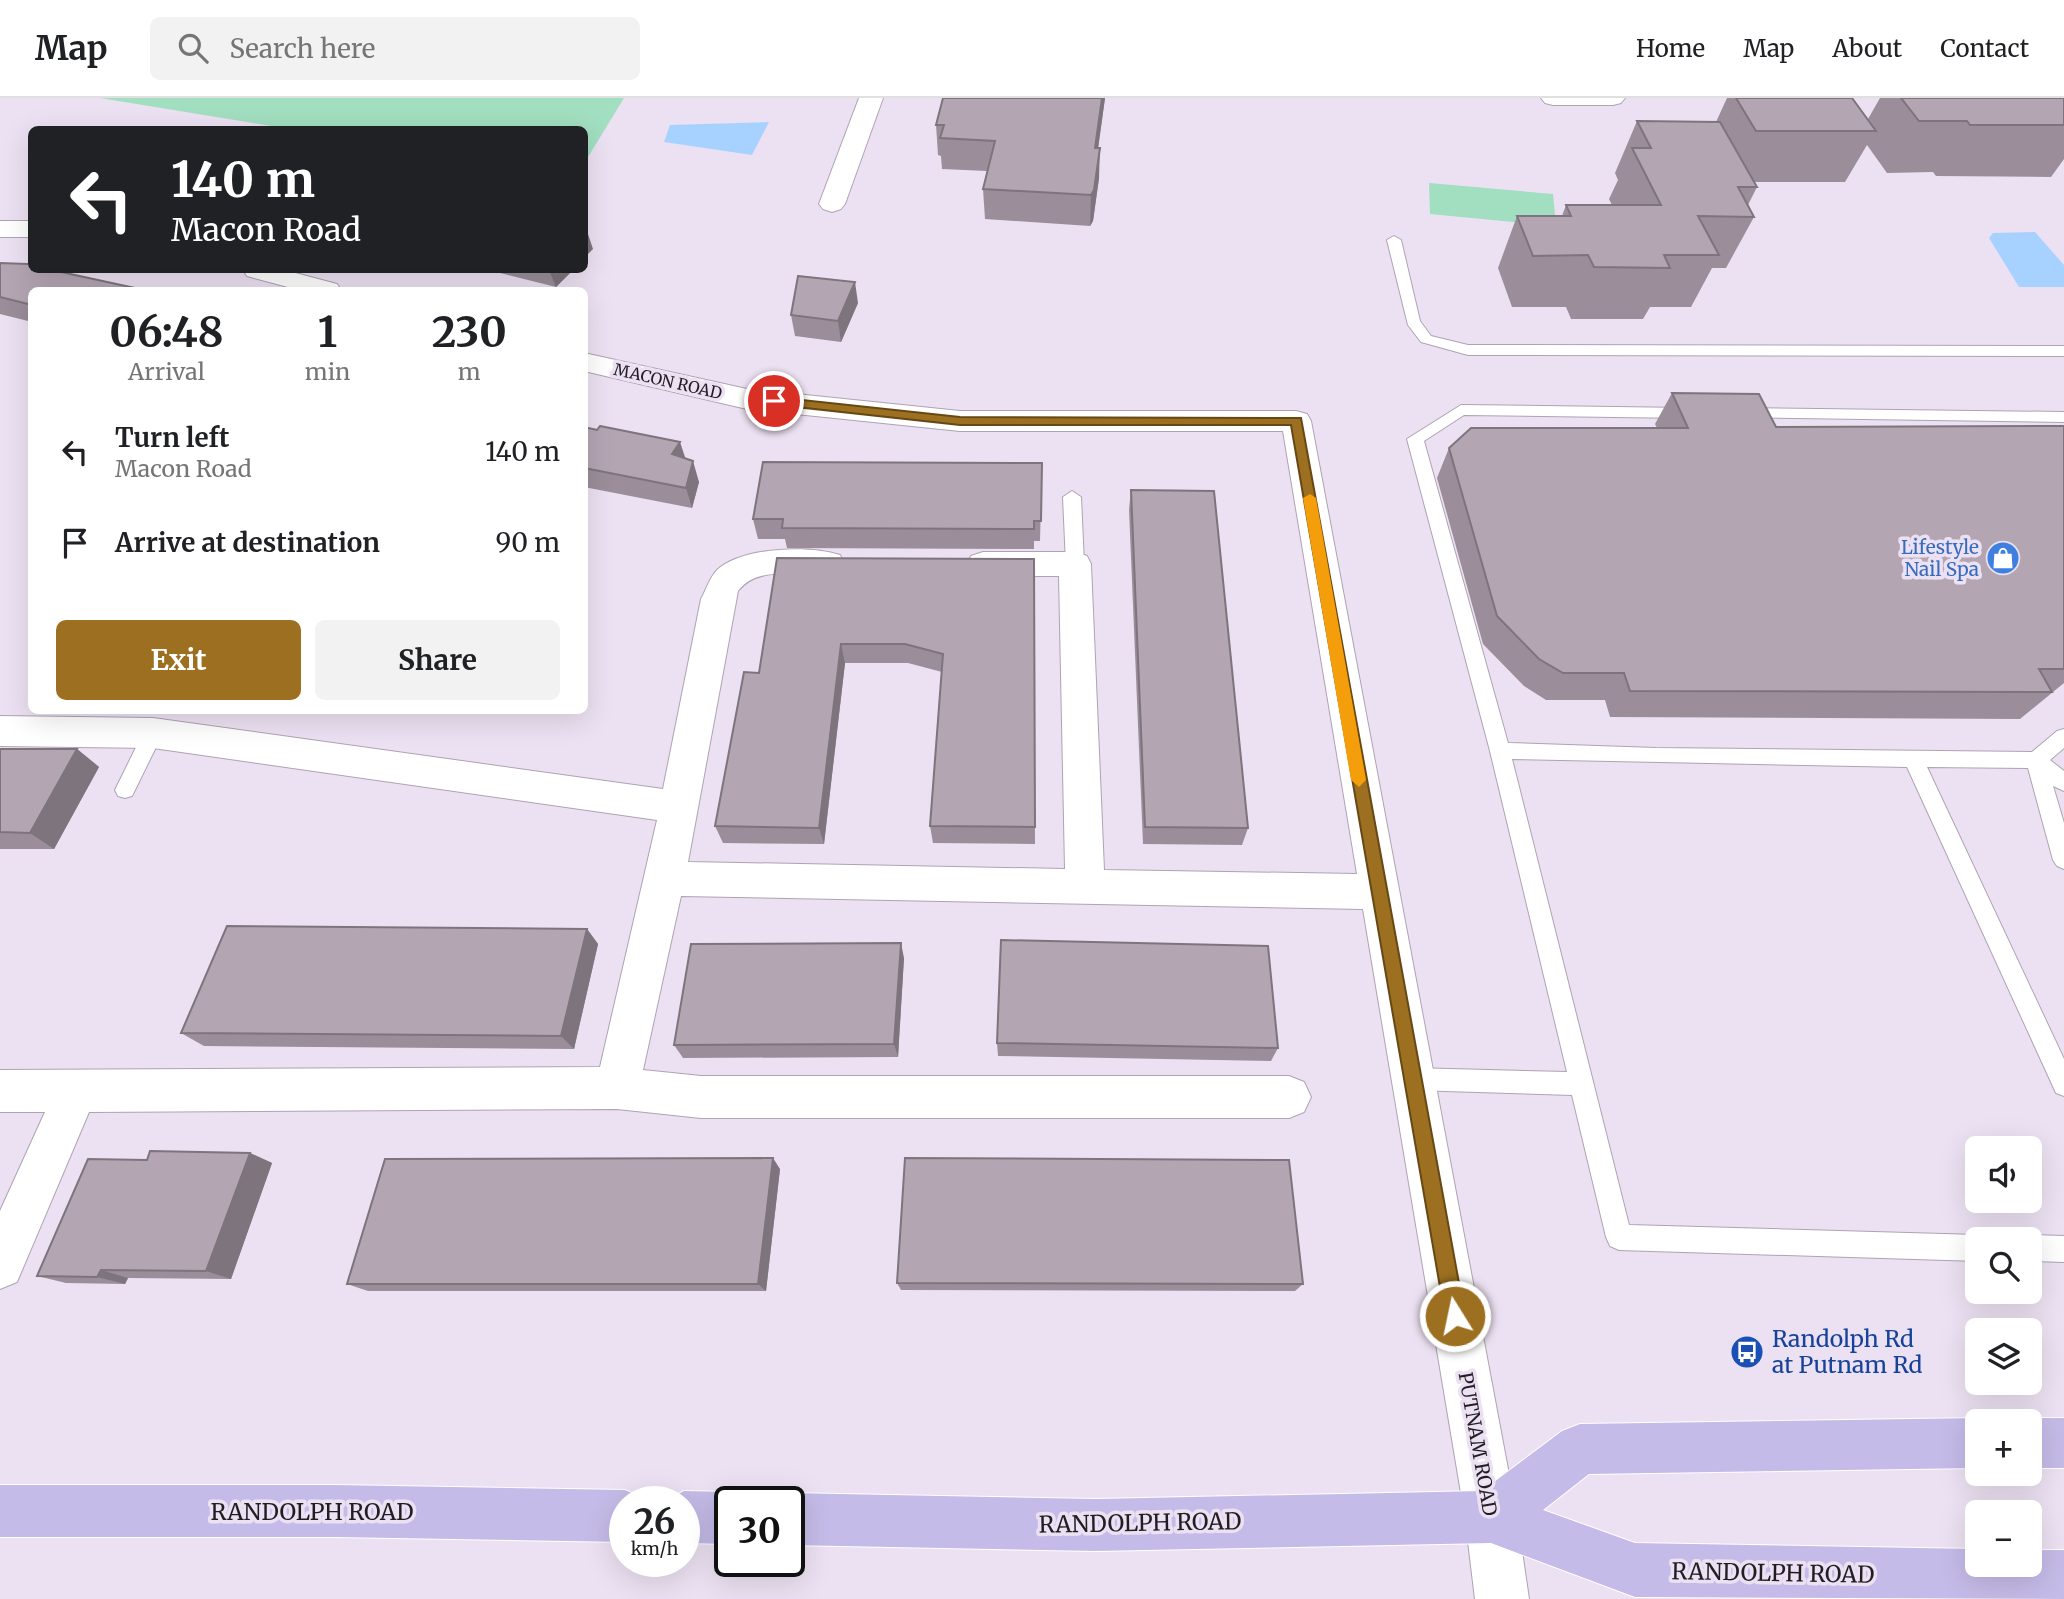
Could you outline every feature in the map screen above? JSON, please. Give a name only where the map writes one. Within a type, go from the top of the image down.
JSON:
[{"type":"main road","points":[[1491,1517],[1580,1449],[1965,1443]]},
{"type":"main road","points":[[2042,1443],[2064,1443]]},
{"type":"main road","name":"RANDOLPH ROAD","points":[[0,1511],[335,1511],[609,1516]]},
{"type":"main road","name":"RANDOLPH ROAD","points":[[805,1519],[1096,1525],[1491,1517],[1635,1570],[2064,1577]]},
{"type":"street","points":[[832,204],[870,98]]},
{"type":"street","points":[[1553,98],[1613,98]]},
{"type":"street","points":[[0,229],[28,229]]},
{"type":"street","points":[[267,273],[316,287]]},
{"type":"street","name":"MACON ROAD","points":[[588,363],[747,399],[960,421],[1296,421]]},
{"type":"street","name":"PUTNAM ROAD","points":[[1296,421],[1491,1517],[1502,1599]]},
{"type":"street","points":[[617,1088],[665,879],[718,599],[728,580],[751,568],[780,563],[860,564]]},
{"type":"street","points":[[954,564],[1075,564],[1084,887]]},
{"type":"street","points":[[0,731],[153,733],[678,807]]},
{"type":"street","points":[[665,879],[1378,892]]},
{"type":"street","points":[[0,1091],[617,1088],[701,1097],[1289,1097]]},
{"type":"street","points":[[0,1265],[76,1091]]},
{"type":"lane","points":[[1394,240],[1413,322],[1426,339],[1468,350],[2064,351]]},
{"type":"lane","points":[[1965,1248],[1619,1237],[1500,751],[1415,439],[1461,410],[2064,417]]},
{"type":"lane","points":[[1072,497],[1075,564]]},
{"type":"lane","points":[[125,790],[153,733]]},
{"type":"lane","points":[[2036,760],[2064,737]]},
{"type":"lane","points":[[1500,751],[1656,756],[2036,760],[2064,783]]},
{"type":"lane","points":[[1913,759],[2064,1085]]},
{"type":"lane","points":[[2036,760],[2064,860]]},
{"type":"lane","points":[[1412,1079],[1581,1084]]},
{"type":"lane","points":[[2042,1248],[2064,1249]]},
{"type":"green space","points":[[100,98],[624,98],[588,157],[588,126],[272,126]]},
{"type":"green space","points":[[1429,183],[1553,194],[1556,226],[1430,214]]},
{"type":"water","points":[[769,122],[752,155],[664,142],[670,125]]},
{"type":"water","points":[[2035,232],[2064,265],[2064,287],[2019,287],[1989,238],[1993,233]]},
{"type":"building","points":[[943,98],[1102,98],[1095,148],[1100,148],[1091,195],[983,189],[995,141],[940,138],[944,125],[936,125]]},
{"type":"building","points":[[1736,98],[1852,98],[1876,131],[1756,131]]},
{"type":"building","points":[[1901,98],[2064,98],[2064,125],[1970,125],[1967,121],[1919,121]]},
{"type":"building","points":[[1637,121],[1720,122],[1757,187],[1738,187],[1754,217],[1698,216],[1719,255],[1664,255],[1670,268],[1594,267],[1588,255],[1533,256],[1517,216],[1571,216],[1566,205],[1661,205],[1632,148],[1651,148]]},
{"type":"building","points":[[0,263],[28,264],[28,273],[66,273],[130,287],[28,287],[28,304],[0,297]]},
{"type":"building","points":[[798,276],[855,282],[838,321],[791,315]]},
{"type":"building","points":[[1672,393],[1759,394],[1776,427],[2064,426],[2064,669],[2039,669],[2052,692],[1630,691],[1624,673],[1563,673],[1539,659],[1497,616],[1449,448],[1471,428],[1688,428]]},
{"type":"building","points":[[600,426],[680,442],[672,454],[693,461],[686,488],[588,469],[588,428],[597,430]]},
{"type":"building","points":[[763,462],[1042,463],[1041,521],[1034,521],[1034,529],[782,528],[783,519],[753,519]]},
{"type":"building","points":[[1131,490],[1214,491],[1248,828],[1145,827]]},
{"type":"building","points":[[777,558],[1034,559],[1035,827],[930,826],[943,654],[905,644],[841,644],[819,828],[715,826],[744,672],[759,673]]},
{"type":"building","points":[[0,749],[77,749],[30,833],[0,832]]},
{"type":"building","points":[[227,926],[587,929],[561,1036],[181,1033]]},
{"type":"building","points":[[1001,940],[1268,946],[1278,1048],[997,1043]]},
{"type":"building","points":[[901,943],[894,1044],[674,1045],[691,944]]},
{"type":"building","points":[[150,1151],[250,1153],[206,1271],[101,1270],[97,1277],[37,1276],[88,1159],[147,1160]]},
{"type":"building","points":[[773,1158],[758,1284],[347,1284],[385,1159]]},
{"type":"building","points":[[905,1158],[1289,1160],[1303,1284],[897,1283]]},
{"type":"slow traffic","points":[[1310,498],[1359,780]]},
{"type":"place","name":"Lifestyle Nail Spa","points":[[2003,558]]},
{"type":"place","name":"Randolph Rd at Putnam Rd","points":[[1747,1352]]},
{"type":"route","points":[[774,401],[960,421],[1296,421],[1455,1316]]}]
